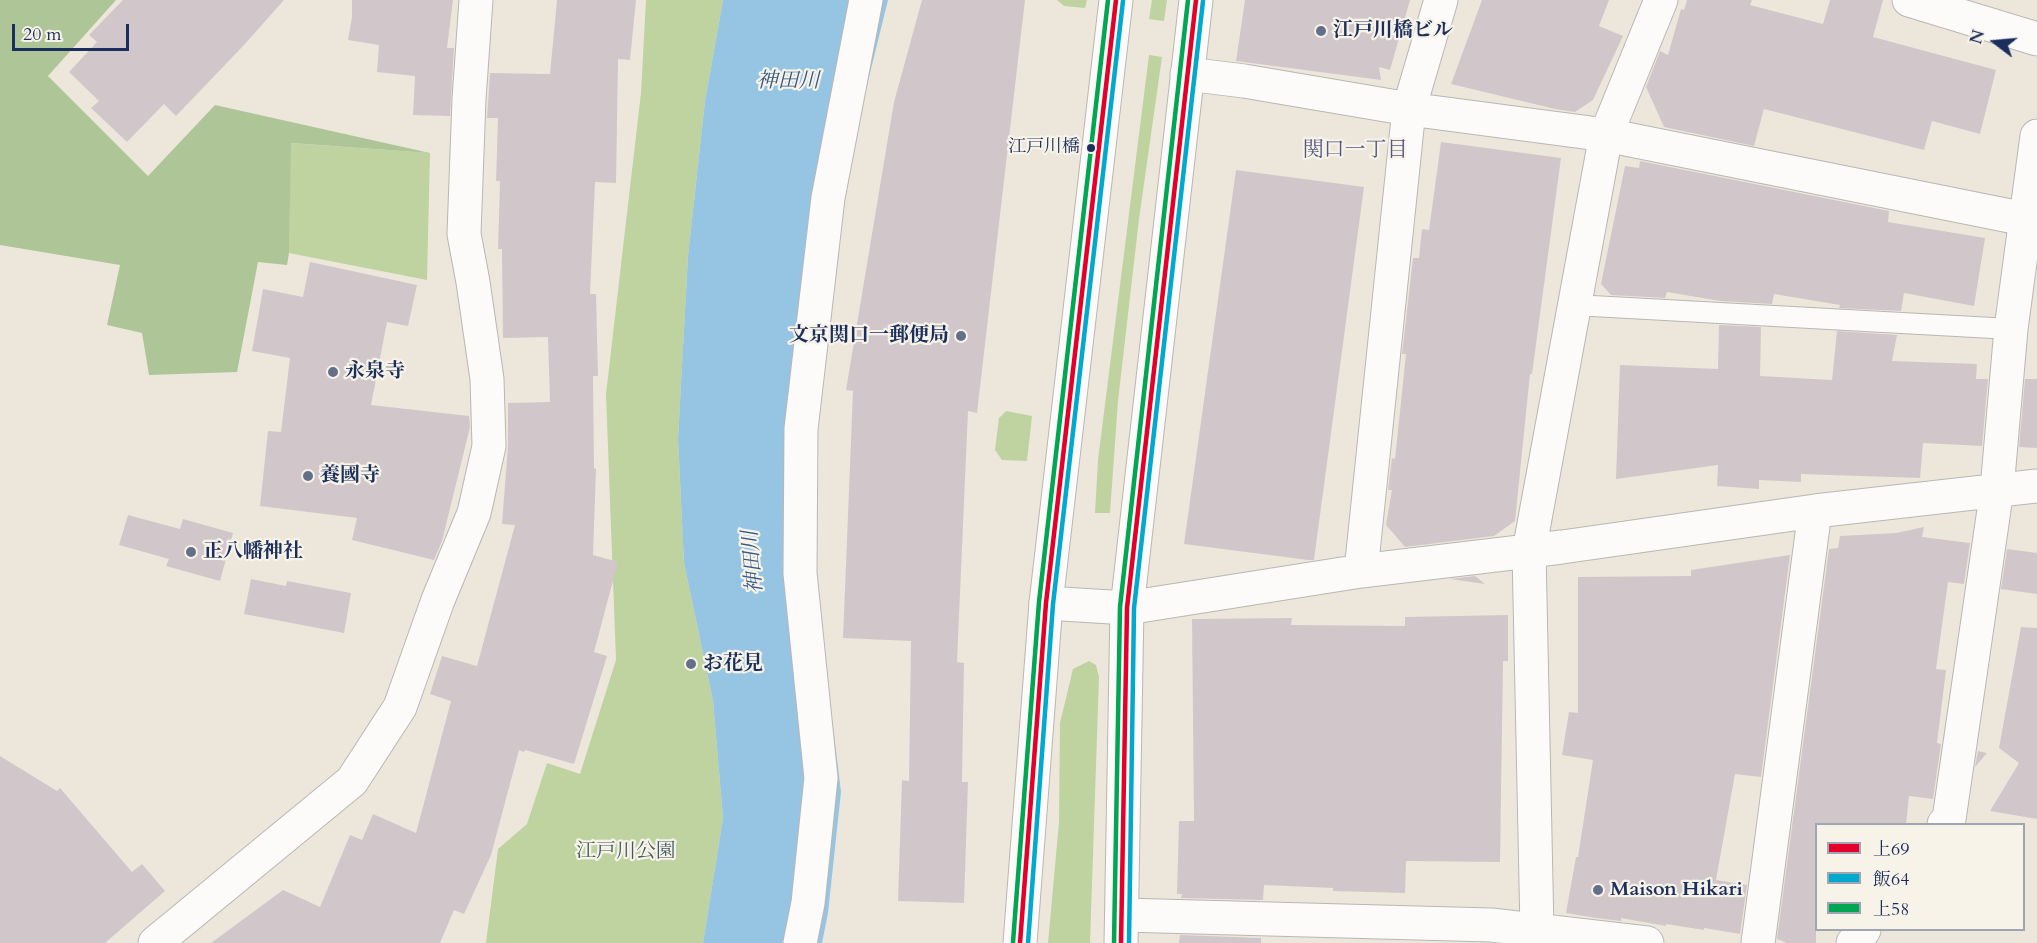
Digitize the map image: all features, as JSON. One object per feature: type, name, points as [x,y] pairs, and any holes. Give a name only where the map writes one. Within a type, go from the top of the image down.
[{"type":"main road","points":[[155,943],[352,781],[400,707],[438,600],[474,513],[489,446],[487,379],[464,234],[476,0]]},
{"type":"main road","points":[[800,943],[808,903],[821,778],[800,573],[801,429],[828,198],[866,0]]},
{"type":"main road","points":[[1020,943],[1046,603],[1116,0]]},
{"type":"main road","points":[[1196,0],[1127,608],[1122,929],[1491,925],[1534,937],[1647,943]]},
{"type":"main road","points":[[1361,571],[1409,109],[1441,0]]},
{"type":"main road","points":[[1534,937],[1529,551],[1606,135],[1661,0]]},
{"type":"main road","points":[[1909,0],[2037,39]]},
{"type":"main road","points":[[1188,74],[1244,81],[1409,109],[1606,135],[2025,219]]},
{"type":"main road","points":[[1946,823],[1949,819],[1997,489],[2011,329],[2037,136]]},
{"type":"main road","points":[[1046,603],[1127,608],[1361,571],[1529,551],[1815,510],[2037,486]]},
{"type":"main road","points":[[1758,943],[1815,510]]},
{"type":"main road","points":[[1853,943],[1863,931]]},
{"type":"lane","points":[[1574,305],[2011,329]]},
{"type":"green space","points":[[0,0],[116,0],[48,76],[148,176],[215,105],[430,153],[291,143],[287,265],[258,262],[237,372],[149,375],[142,333],[107,325],[120,265],[0,245]]},
{"type":"green space","name":"江戸川公園","points":[[646,0],[723,0],[705,101],[688,256],[678,439],[684,563],[713,701],[723,818],[703,943],[486,943],[498,849],[527,824],[547,763],[580,774],[616,660],[606,394],[641,93]]},
{"type":"green space","points":[[1057,0],[1087,0],[1085,8],[1064,6]]},
{"type":"green space","points":[[1152,0],[1167,0],[1164,21],[1149,19]]},
{"type":"green space","points":[[1149,55],[1162,57],[1139,219],[1118,401],[1110,513],[1095,513],[1098,460]]},
{"type":"green space","points":[[290,143],[430,153],[427,280],[289,253]]},
{"type":"green space","points":[[1006,411],[1032,416],[1027,461],[1002,460],[995,450],[999,418]]},
{"type":"green space","points":[[1089,661],[1096,665],[1099,677],[1090,943],[1048,943],[1059,822],[1060,723],[1073,669]]},
{"type":"water","name":"神田川","points":[[723,0],[888,0],[855,134],[820,355],[812,502],[821,629],[841,792],[828,913],[822,943],[703,943],[723,818],[713,701],[684,563],[678,439],[688,256],[705,101]]},
{"type":"building","points":[[123,0],[284,0],[176,116],[164,104],[127,142],[91,108],[99,101],[69,72],[97,42],[89,35]]},
{"type":"building","points":[[352,0],[453,0],[447,48],[454,48],[450,116],[413,115],[415,76],[377,72],[379,45],[348,40]]},
{"type":"building","points":[[557,0],[636,0],[630,60],[618,59],[616,183],[595,182],[590,294],[596,294],[598,376],[593,376],[594,468],[596,469],[593,555],[618,562],[594,652],[607,656],[574,764],[519,750],[491,855],[464,914],[454,910],[440,943],[211,943],[283,890],[320,907],[350,835],[362,840],[373,814],[416,833],[451,701],[430,694],[442,656],[477,666],[515,525],[502,524],[508,446],[508,403],[550,402],[548,337],[503,338],[502,249],[498,249],[500,181],[496,181],[498,118],[487,118],[490,73],[550,74]]},
{"type":"building","points":[[922,0],[1025,0],[977,413],[968,411],[957,662],[964,663],[962,782],[968,782],[964,903],[898,901],[902,780],[909,781],[911,641],[843,638],[853,391],[846,390],[894,102]]},
{"type":"building","name":"江戸川橋ビル","points":[[1245,0],[1410,0],[1390,70],[1379,67],[1381,80],[1236,61]]},
{"type":"building","points":[[1482,0],[1609,0],[1599,26],[1623,36],[1593,100],[1575,112],[1451,84]]},
{"type":"building","points":[[1687,0],[1752,0],[1750,5],[1823,24],[1830,0],[1883,0],[1873,37],[1996,70],[1980,134],[1932,121],[1924,150],[1764,109],[1754,146],[1664,127],[1646,87],[1660,51],[1668,55],[1681,9],[1684,10]]},
{"type":"building","points":[[1441,142],[1561,158],[1532,374],[1530,374],[1515,521],[1494,536],[1405,547],[1386,525],[1392,490],[1388,490],[1392,458],[1395,459],[1406,354],[1402,354],[1413,258],[1419,258],[1422,229],[1429,230]]},
{"type":"building","points":[[1640,161],[1889,211],[1888,222],[1985,238],[1974,306],[1904,293],[1901,311],[1839,308],[1840,305],[1774,294],[1772,304],[1720,301],[1667,292],[1665,298],[1611,295],[1601,284],[1625,166],[1639,168]]},
{"type":"building","points":[[1236,170],[1364,187],[1314,560],[1184,544]]},
{"type":"building","points":[[310,262],[417,285],[408,326],[387,322],[371,405],[469,416],[470,427],[442,541],[434,560],[352,540],[357,518],[260,506],[268,431],[281,432],[290,358],[252,351],[263,289],[303,297]]},
{"type":"building","points":[[1719,325],[1761,327],[1760,376],[1832,380],[1837,331],[1897,335],[1892,361],[1977,364],[1976,379],[1988,379],[1982,446],[1923,443],[1920,478],[1801,474],[1801,482],[1759,480],[1759,489],[1717,486],[1718,465],[1616,479],[1620,365],[1718,369]]},
{"type":"building","points":[[2025,379],[2037,379],[2037,448],[2019,447]]},
{"type":"building","points":[[128,515],[180,529],[183,519],[233,533],[220,581],[166,566],[169,559],[119,545]]},
{"type":"building","points":[[1924,527],[1922,537],[1970,543],[1964,584],[1948,582],[1936,669],[1946,670],[1937,743],[1941,744],[1933,799],[1909,796],[1906,823],[1815,823],[1816,943],[1787,943],[1777,939],[1829,549],[1838,548],[1840,536],[1896,533]]},
{"type":"building","points":[[2007,549],[2037,553],[2037,594],[2001,589]]},
{"type":"building","points":[[1790,555],[1761,777],[1735,774],[1716,880],[1747,885],[1740,934],[1566,913],[1576,857],[1578,857],[1593,760],[1562,755],[1569,712],[1578,713],[1578,577],[1691,576],[1691,570]]},
{"type":"building","points":[[1475,576],[1485,584],[1450,579]]},
{"type":"building","points":[[251,579],[286,586],[287,581],[351,593],[344,633],[244,614]]},
{"type":"building","points":[[1508,615],[1508,661],[1503,661],[1500,862],[1406,861],[1405,893],[1333,891],[1333,888],[1264,885],[1263,900],[1181,898],[1182,894],[1177,894],[1179,821],[1194,821],[1192,619],[1292,618],[1291,625],[1405,626],[1405,617]]},
{"type":"building","points":[[2021,627],[2037,628],[2037,819],[1990,811],[2019,763],[1999,748]]},
{"type":"building","points":[[1978,751],[1987,753],[1975,767]]},
{"type":"building","points":[[0,756],[57,791],[60,788],[132,872],[142,864],[165,891],[105,943],[0,943]]},
{"type":"building","points":[[1180,935],[1261,938],[1261,943],[1179,943]]},
{"type":"transit line","name":"上58","points":[[1013,942],[1039,602],[1108,0]]},
{"type":"transit line","name":"上69","points":[[1020,943],[1046,603],[1116,0]]},
{"type":"transit line","name":"上58","points":[[1114,943],[1120,607],[1188,0]]},
{"type":"transit line","name":"上69","points":[[1121,943],[1127,608],[1196,0]]},
{"type":"transit line","name":"飯64","points":[[1028,943],[1053,604],[1123,1]]},
{"type":"transit line","name":"飯64","points":[[1129,943],[1134,608],[1203,1]]},
{"type":"place","name":"江戸川橋ビル","points":[[1321,31]]},
{"type":"place","name":"江戸川橋","points":[[1091,148]]},
{"type":"place","name":"文京関口一郵便局","points":[[961,336]]},
{"type":"place","name":"永泉寺","points":[[333,372]]},
{"type":"place","name":"養國寺","points":[[308,476]]},
{"type":"place","name":"正八幡神社","points":[[191,552]]},
{"type":"place","name":"お花見","points":[[691,664]]},
{"type":"place","name":"Maison Hikari","points":[[1598,890]]},
{"type":"district","name":"関口一丁目","points":[[1355,151]]}]
